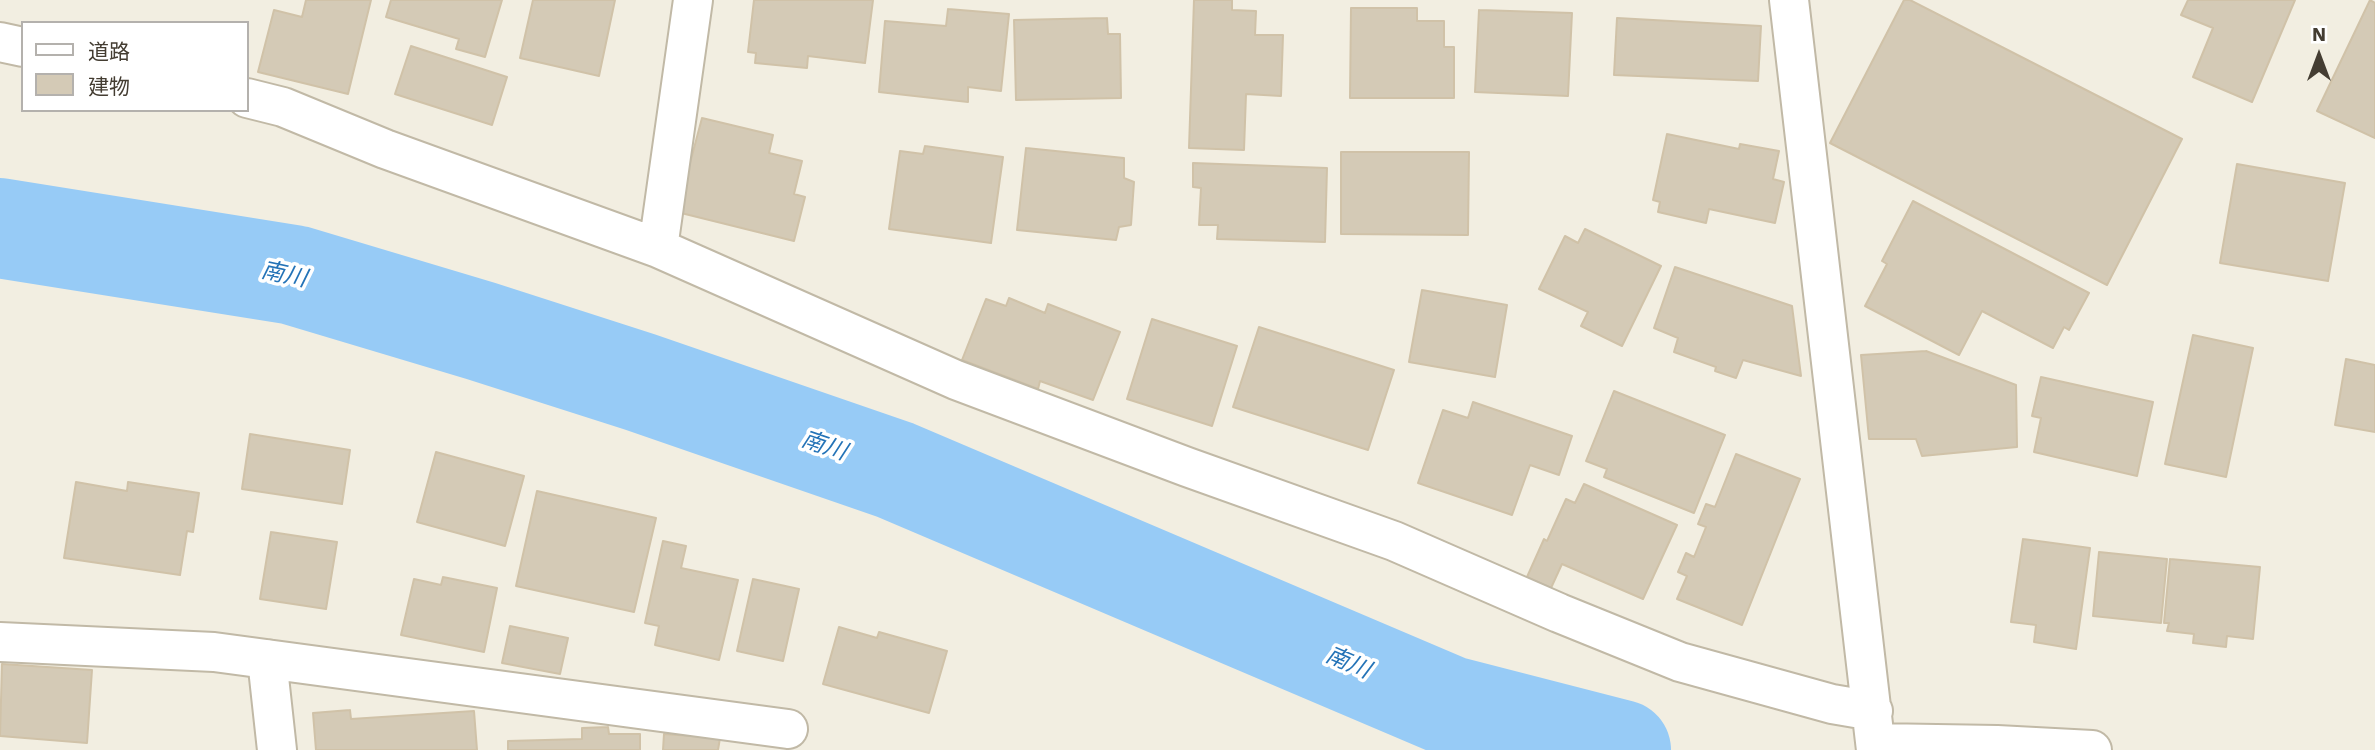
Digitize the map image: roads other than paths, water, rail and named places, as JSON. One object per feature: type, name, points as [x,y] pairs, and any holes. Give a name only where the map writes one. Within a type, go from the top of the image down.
[{"type":"street","points":[[658,248],[693,0]]},
{"type":"street","points":[[1789,0],[1875,735]]},
{"type":"street","points":[[0,42],[21,47]]},
{"type":"street","points":[[248,98],[283,107],[385,149],[658,248],[956,380],[1394,541],[1680,662],[1832,704],[1875,735],[2092,750]]},
{"type":"street","points":[[0,642],[214,652],[788,729]]},
{"type":"street","points":[[267,659],[277,750]]},
{"type":"waterway","name":"南川","points":[[0,228],[294,275],[640,382],[895,470],[1450,706],[1621,750]]}]
